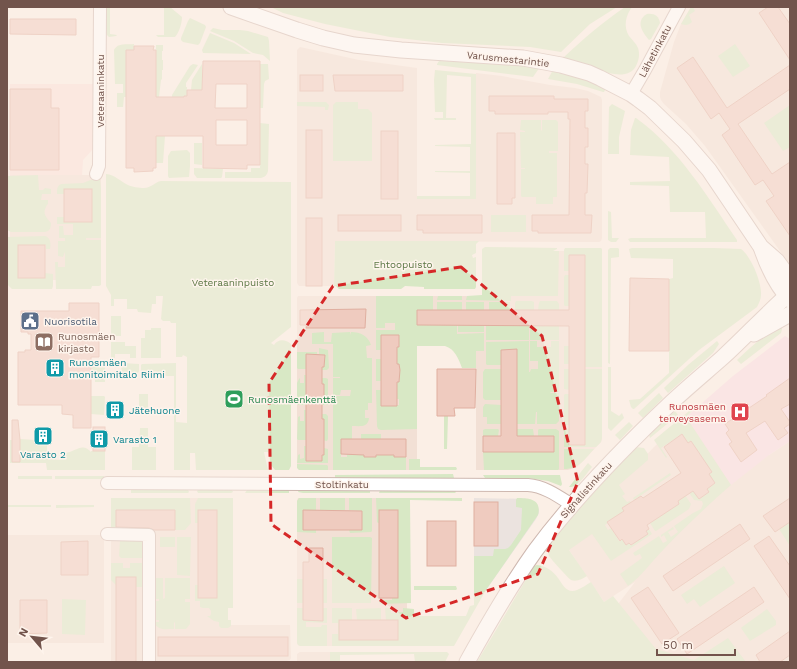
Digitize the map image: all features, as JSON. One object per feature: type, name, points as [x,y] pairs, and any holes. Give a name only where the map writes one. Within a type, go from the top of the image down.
[{"type":"street","name":"Veteraaninkatu","points":[[96,174],[99,166],[100,7]]},
{"type":"street","name":"Varusmestarintie","points":[[231,7],[323,38],[354,44],[402,50],[523,58],[561,65],[600,78],[631,94],[650,108],[684,141],[709,170],[761,247],[768,266],[789,297]]},
{"type":"street","name":"Lähetinkatu","points":[[631,94],[679,7]]},
{"type":"street","name":"Varusmestarintie","points":[[761,247],[777,261],[790,279]]},
{"type":"street","name":"Signalistinkatu","points":[[467,662],[515,580],[572,504],[600,473],[672,402],[789,297]]},
{"type":"street","name":"Signalistinkatu","points":[[736,345],[790,314]]},
{"type":"street","name":"Stoltinkatu","points":[[107,483],[534,485],[543,488],[572,504]]},
{"type":"street","points":[[107,534],[149,535],[149,662]]},
{"type":"highlighted area","points":[[461,267],[542,336],[578,482],[538,574],[406,618],[271,524],[269,383],[333,286]]},
{"type":"shaded area","points":[[691,7],[790,7],[790,265],[705,146],[686,124],[661,100],[660,92],[674,42],[681,24]]},
{"type":"shaded area","points":[[300,47],[359,60],[417,68],[417,199],[476,199],[476,73],[575,88],[588,91],[601,97],[601,241],[335,241],[334,286],[299,286],[297,283],[297,50]]},
{"type":"shaded area","points":[[10,84],[93,84],[93,149],[83,160],[82,175],[10,175]]},
{"type":"shaded area","points":[[10,175],[101,175],[101,280],[10,280]]},
{"type":"shaded area","points":[[558,251],[602,251],[602,439],[601,442],[577,467],[568,470],[476,470],[476,346],[417,345],[417,470],[298,469],[298,296],[558,296]]},
{"type":"shaded area","name":"Runosmäen terveysasema","points":[[785,336],[790,339],[790,441],[769,455],[731,485],[686,417],[733,376]]},
{"type":"shaded area","points":[[686,417],[769,455],[790,441],[790,662],[656,662],[612,612],[635,582],[604,602],[567,547],[624,479],[654,447]]},
{"type":"shaded area","points":[[111,498],[228,498],[228,625],[290,625],[290,660],[111,662]]},
{"type":"shaded area","points":[[298,498],[407,498],[407,646],[298,645]]},
{"type":"shaded area","points":[[474,498],[530,499],[537,504],[539,510],[536,519],[486,590],[474,583]]},
{"type":"shaded area","points":[[7,535],[104,535],[104,643],[7,643]]},
{"type":"shaded area","points":[[300,652],[340,652],[340,662],[297,662],[297,654]]},
{"type":"green space","points":[[105,7],[110,7],[110,34],[117,35],[116,36],[109,37],[106,34]]},
{"type":"green space","points":[[164,7],[170,7],[182,17],[180,28],[175,37],[158,37],[156,35],[164,35]]},
{"type":"green space","points":[[271,7],[617,7],[590,24],[561,52],[530,47],[442,43],[390,37],[325,24],[283,13]]},
{"type":"green space","points":[[625,7],[632,7],[627,17],[626,28],[639,52],[637,64],[631,71],[625,74],[608,73],[577,61],[563,58],[593,31]]},
{"type":"green space","points":[[691,7],[693,7],[695,11],[689,15],[692,22],[687,25],[681,24]]},
{"type":"green space","points":[[647,14],[652,14],[659,18],[660,23],[649,40],[641,27],[641,20]]},
{"type":"green space","points":[[190,18],[205,25],[206,27],[198,45],[183,42],[181,40]]},
{"type":"green space","points":[[213,28],[222,30],[248,31],[268,37],[270,61],[263,55],[253,53],[234,41],[210,31]]},
{"type":"green space","points":[[210,33],[234,43],[251,54],[203,53],[202,50]]},
{"type":"green space","points":[[123,44],[134,44],[134,50],[126,50],[126,97],[124,97],[123,107],[117,107],[117,93],[123,93],[123,84],[115,84],[114,50],[116,47]]},
{"type":"green space","points":[[735,44],[750,66],[733,77],[718,56]]},
{"type":"green space","points":[[156,45],[163,45],[163,70],[159,97],[156,97]]},
{"type":"green space","points":[[439,61],[540,67],[533,77],[437,65]]},
{"type":"green space","points":[[193,64],[198,65],[186,83],[187,96],[184,96],[184,101],[172,101],[172,95],[190,66]]},
{"type":"green space","points":[[202,64],[202,102],[191,90],[192,80]]},
{"type":"green space","points":[[260,64],[268,64],[269,79],[265,81],[264,84],[263,108],[260,108]]},
{"type":"green space","points":[[435,70],[476,74],[476,199],[417,199],[417,196],[470,196],[470,173],[435,171],[470,171],[470,147],[435,145],[471,144],[471,77],[447,75],[446,118],[456,118],[456,120],[435,120],[434,118],[443,118],[443,112],[435,112]]},
{"type":"green space","points":[[553,70],[582,78],[606,88],[603,92],[577,84],[548,79]]},
{"type":"green space","points":[[297,102],[326,102],[329,105],[328,110],[325,110],[325,107],[297,106]]},
{"type":"green space","points":[[336,102],[358,102],[358,109],[368,109],[372,113],[372,161],[333,161],[333,105]]},
{"type":"green space","points":[[612,104],[625,111],[619,137],[619,154],[608,154],[609,107]]},
{"type":"green space","points":[[790,105],[790,147],[783,151],[764,123]]},
{"type":"green space","points":[[635,118],[651,130],[679,159],[703,190],[737,242],[630,242],[628,239],[631,238],[706,238],[705,212],[670,212],[669,186],[630,185],[630,182],[670,181],[669,157],[630,155],[631,130]]},
{"type":"green space","points":[[521,120],[541,120],[541,131],[542,120],[556,120],[558,122],[558,151],[549,151],[549,153],[557,153],[557,197],[553,197],[553,204],[536,204],[536,197],[521,196],[521,169],[525,168],[521,168],[520,132],[525,131],[520,130]]},
{"type":"green space","points":[[260,123],[269,124],[268,171],[266,175],[261,178],[225,178],[225,172],[251,172],[251,168],[260,168]]},
{"type":"green space","points":[[156,136],[165,136],[163,163],[156,163]]},
{"type":"green space","points":[[194,143],[202,143],[202,165],[194,164]]},
{"type":"green space","points":[[187,150],[190,153],[189,177],[169,178],[168,156],[171,151]]},
{"type":"green space","points":[[194,168],[223,169],[222,177],[197,178],[194,174]]},
{"type":"green space","name":"Veteraaninpuisto","points":[[106,174],[115,177],[130,186],[142,188],[149,187],[161,181],[291,182],[291,327],[271,343],[274,345],[282,340],[291,344],[291,466],[289,470],[275,470],[271,465],[268,452],[264,452],[268,470],[196,470],[195,453],[190,453],[190,470],[174,470],[174,376],[163,376],[161,373],[142,372],[141,365],[176,363],[176,422],[187,423],[187,357],[183,355],[182,357],[176,357],[176,323],[163,321],[161,319],[163,296],[156,296],[156,304],[152,304],[151,313],[138,312],[137,309],[127,309],[127,299],[114,299],[114,306],[111,306],[111,295],[106,286]]},
{"type":"green space","points":[[38,175],[39,190],[43,190],[45,188],[51,189],[51,194],[42,194],[41,200],[48,200],[45,212],[51,223],[50,229],[45,232],[11,232],[7,230],[7,176]]},
{"type":"green space","points":[[98,177],[100,179],[101,188],[101,238],[86,238],[86,240],[101,240],[101,285],[92,286],[91,289],[56,289],[55,262],[58,262],[58,267],[65,267],[65,252],[63,257],[58,256],[58,241],[65,241],[65,238],[59,238],[59,226],[63,226],[64,235],[73,235],[73,224],[57,224],[57,217],[65,217],[65,222],[92,222],[92,189],[57,194],[58,188],[61,184],[83,183]]},
{"type":"green space","points":[[608,211],[611,212],[612,238],[619,238],[616,242],[611,242],[608,240]]},
{"type":"green space","points":[[491,215],[526,215],[526,232],[491,232]]},
{"type":"green space","points":[[45,236],[49,240],[50,249],[46,249],[46,245],[18,245],[18,278],[45,278],[45,273],[53,274],[52,289],[12,289],[7,284],[7,237]]},
{"type":"green space","name":"Ehtoopuisto","points":[[335,241],[479,241],[476,244],[476,253],[472,255],[473,258],[476,257],[476,287],[475,289],[424,289],[424,287],[405,286],[401,289],[339,289],[334,286]]},
{"type":"green space","points":[[485,247],[557,248],[553,251],[559,251],[558,296],[511,296],[511,301],[466,300],[467,296],[482,295],[482,249]]},
{"type":"green space","points":[[565,248],[602,249],[602,367],[570,367],[570,364],[564,364],[564,346],[569,346],[585,361],[585,256],[569,271],[564,271]]},
{"type":"green space","points":[[610,248],[619,249],[619,257],[611,258],[610,364],[608,363],[608,250]]},
{"type":"green space","points":[[629,249],[741,249],[745,252],[752,263],[761,290],[760,300],[757,307],[699,350],[634,409],[631,407],[629,400],[640,399],[669,373],[669,279],[673,278],[673,259],[631,258]]},
{"type":"green space","points":[[565,275],[569,275],[569,306],[564,305]]},
{"type":"green space","points":[[376,296],[433,296],[433,310],[417,310],[417,325],[457,325],[457,334],[484,333],[484,351],[476,351],[476,368],[462,368],[458,357],[448,347],[417,346],[417,429],[381,430],[378,429],[377,426],[376,390],[381,390],[381,406],[399,405],[399,399],[397,399],[399,364],[397,364],[397,347],[399,347],[399,335],[381,335],[381,350],[376,350],[376,330],[395,330],[395,323],[385,323],[385,328],[376,328]]},
{"type":"green space","points":[[438,296],[462,296],[462,300],[437,300]]},
{"type":"green space","points":[[516,301],[534,302],[534,310],[515,310]]},
{"type":"green space","points":[[540,301],[557,301],[559,304],[559,340],[530,340],[530,326],[554,325],[554,310],[538,310]]},
{"type":"green space","points":[[437,302],[462,302],[462,310],[437,310]]},
{"type":"green space","points":[[466,302],[484,302],[484,332],[458,332],[458,325],[482,325],[482,310],[466,310]]},
{"type":"green space","points":[[489,302],[510,302],[510,310],[495,310],[495,325],[529,326],[529,340],[486,340],[486,312],[489,311]]},
{"type":"green space","points":[[111,316],[121,316],[121,336],[111,336]]},
{"type":"green space","points":[[782,327],[781,333],[741,364],[737,360],[764,337]]},
{"type":"green space","points":[[151,328],[161,328],[161,358],[141,358],[141,338],[145,338],[145,330],[151,330]]},
{"type":"green space","points":[[324,332],[324,342],[331,342],[332,333],[350,332],[351,335],[351,332],[355,332],[366,337],[371,345],[366,346],[367,358],[372,358],[372,403],[368,403],[368,410],[365,410],[365,418],[369,418],[367,423],[363,426],[352,426],[352,439],[341,439],[341,457],[347,457],[347,454],[364,455],[365,457],[376,457],[376,455],[394,455],[394,457],[406,457],[406,470],[333,470],[333,396],[350,396],[351,390],[341,390],[340,395],[333,395],[333,378],[340,377],[333,377],[333,344],[312,344],[312,333]]},
{"type":"green space","points":[[529,341],[530,372],[531,369],[538,369],[538,361],[530,361],[530,341],[537,341],[537,347],[551,347],[551,341],[559,341],[559,392],[550,392],[559,393],[559,421],[556,424],[537,424],[536,412],[535,424],[487,424],[487,417],[483,417],[483,407],[485,404],[501,405],[501,420],[517,350],[501,350],[501,365],[487,365],[486,342]]},
{"type":"green space","points":[[717,341],[719,344],[713,353],[668,393],[664,388],[688,365]]},
{"type":"green space","points":[[111,342],[125,342],[125,346],[136,346],[136,358],[130,358],[130,354],[115,354],[115,358],[111,357]]},
{"type":"green space","points":[[319,348],[328,350],[329,368],[327,370],[322,370],[325,355],[319,354]]},
{"type":"green space","points":[[297,352],[317,352],[317,354],[306,354],[306,369],[298,369]]},
{"type":"green space","points":[[376,359],[381,359],[381,381],[376,381]]},
{"type":"green space","points":[[92,363],[105,364],[105,382],[95,382],[95,377],[91,377]]},
{"type":"green space","points":[[122,363],[139,364],[138,373],[122,372]]},
{"type":"green space","points":[[608,367],[611,367],[611,411],[619,416],[622,413],[624,418],[611,431],[608,428]]},
{"type":"green space","points":[[485,369],[501,369],[501,400],[485,400],[483,398],[483,372]]},
{"type":"green space","points":[[564,369],[602,369],[602,438],[601,442],[596,447],[564,447],[565,429],[569,429],[569,445],[585,445],[585,375],[570,390],[564,389]]},
{"type":"green space","points":[[304,375],[306,375],[306,405],[299,405],[297,404],[297,383],[300,378],[300,383],[304,383]]},
{"type":"green space","points":[[322,378],[328,379],[327,405],[322,405],[322,402],[324,401],[324,384],[322,384]]},
{"type":"green space","points":[[659,393],[663,398],[643,418],[638,413]]},
{"type":"green space","points":[[139,394],[148,394],[148,414],[139,414]]},
{"type":"green space","points":[[565,394],[569,394],[569,425],[564,424]]},
{"type":"green space","points":[[91,396],[105,397],[104,415],[91,414]]},
{"type":"green space","points":[[694,407],[695,408],[686,417],[731,485],[705,508],[628,586],[620,574],[642,558],[640,554],[635,556],[633,553],[659,536],[663,543],[667,541],[664,535],[661,537],[661,535],[673,527],[674,529],[668,532],[671,537],[678,532],[674,526],[701,509],[703,504],[702,501],[694,500],[685,487],[689,484],[699,499],[708,493],[707,489],[715,483],[700,454],[691,441],[688,443],[682,434],[661,448],[667,457],[666,458],[654,440]]},
{"type":"green space","points":[[304,410],[306,410],[306,440],[298,440],[298,417],[300,416],[300,421],[304,421]]},
{"type":"green space","points":[[675,411],[678,415],[650,438],[649,434]]},
{"type":"green space","points":[[322,414],[326,414],[328,416],[327,441],[322,440],[324,437],[324,420],[322,419]]},
{"type":"green space","points":[[444,416],[448,416],[447,449],[444,449]]},
{"type":"green space","points":[[629,422],[633,426],[620,440],[615,435]]},
{"type":"green space","points":[[140,428],[148,428],[148,447],[156,447],[156,470],[132,470],[132,447],[139,447]]},
{"type":"green space","points":[[498,429],[498,436],[483,436],[483,430]]},
{"type":"green space","points":[[504,429],[533,429],[534,436],[503,436]]},
{"type":"green space","points":[[539,429],[556,429],[559,431],[558,470],[484,470],[483,452],[553,452],[554,436],[538,436]]},
{"type":"green space","points":[[361,434],[381,434],[381,439],[361,439]]},
{"type":"green space","points":[[20,439],[47,441],[47,459],[60,460],[61,452],[65,453],[80,448],[87,449],[91,452],[105,451],[105,470],[47,470],[46,463],[10,463],[10,440],[12,440],[12,449]]},
{"type":"green space","points":[[304,446],[322,455],[324,454],[324,448],[328,449],[328,463],[297,463],[298,455],[300,454],[300,459],[304,458]]},
{"type":"green space","points":[[635,447],[644,448],[648,454],[648,460],[619,485],[625,494],[622,496],[627,502],[630,501],[633,505],[605,525],[608,530],[611,528],[619,541],[622,539],[626,545],[629,543],[631,545],[634,543],[649,529],[652,534],[611,561],[592,534],[569,550],[587,576],[573,581],[549,556],[547,546],[601,483]]},
{"type":"green space","points":[[564,449],[594,449],[577,466],[564,469]]},
{"type":"green space","points":[[409,459],[420,459],[420,467],[456,467],[457,469],[409,470]]},
{"type":"green space","points":[[588,463],[592,467],[579,483],[569,487]]},
{"type":"green space","points":[[297,464],[327,465],[328,470],[299,470],[297,468]]},
{"type":"green space","points":[[670,473],[671,475],[634,500],[633,498]]},
{"type":"green space","points":[[453,474],[454,478],[335,478],[335,475]]},
{"type":"green space","points":[[483,475],[560,475],[562,484],[561,486],[548,481],[528,478],[485,478]]},
{"type":"green space","points":[[18,476],[52,476],[52,479],[18,479]]},
{"type":"green space","points":[[55,476],[104,476],[104,479],[55,479]]},
{"type":"green space","points":[[681,489],[691,504],[689,509],[655,531],[650,523],[679,504],[678,501],[681,499],[677,492]]},
{"type":"green space","points":[[131,490],[188,490],[189,492],[131,493]]},
{"type":"green space","points":[[198,490],[232,490],[233,492],[198,493]]},
{"type":"green space","points":[[247,490],[289,490],[289,493],[245,493]]},
{"type":"green space","points":[[299,490],[369,490],[370,493],[303,493],[298,492]]},
{"type":"green space","points":[[380,490],[455,490],[456,492],[379,493]]},
{"type":"green space","points":[[111,498],[190,498],[191,523],[185,530],[175,530],[175,510],[116,510],[116,529],[112,530]]},
{"type":"green space","points":[[198,498],[233,498],[233,608],[228,608],[228,620],[231,620],[231,626],[228,628],[221,628],[219,626],[219,622],[214,621],[207,616],[210,616],[211,614],[209,608],[200,607],[200,601],[195,601],[195,585],[198,585],[198,598],[217,598],[217,510],[198,510],[198,523],[195,523],[195,504]]},
{"type":"green space","points":[[299,498],[316,498],[316,533],[297,532],[297,501]]},
{"type":"green space","points":[[320,498],[345,498],[345,510],[320,510]]},
{"type":"green space","points":[[349,498],[372,498],[371,532],[350,533],[349,530],[362,530],[362,511],[349,510]]},
{"type":"green space","points":[[376,498],[462,498],[462,501],[410,500],[411,603],[380,604],[379,602],[379,600],[392,600],[392,598],[398,598],[398,511],[379,510],[378,523]]},
{"type":"green space","points":[[517,498],[534,500],[538,506],[538,515],[486,590],[454,646],[332,646],[332,634],[338,634],[338,623],[332,623],[332,608],[352,608],[352,620],[398,640],[398,620],[386,620],[385,608],[391,608],[391,613],[403,612],[403,608],[414,609],[414,616],[466,616],[470,606],[474,605],[474,556],[493,556],[494,549],[505,549],[511,545],[521,530],[522,508],[516,507]]},
{"type":"green space","points":[[7,505],[51,505],[51,507],[7,507]]},
{"type":"green space","points":[[56,505],[94,505],[94,507],[56,508]]},
{"type":"green space","points":[[790,522],[790,546],[779,529]]},
{"type":"green space","points":[[160,537],[175,537],[175,547],[160,547]]},
{"type":"green space","points":[[177,537],[191,537],[190,576],[177,575]]},
{"type":"green space","points":[[332,537],[372,538],[371,603],[332,603]]},
{"type":"green space","points":[[140,539],[145,543],[147,558],[121,558],[119,556],[120,540]]},
{"type":"green space","points":[[111,563],[123,563],[123,568],[130,568],[130,563],[147,563],[146,587],[136,587],[135,577],[116,577],[116,585],[111,580]]},
{"type":"green space","points":[[534,566],[543,566],[552,571],[568,590],[577,590],[591,582],[604,602],[613,596],[656,649],[694,660],[728,638],[746,662],[477,662]]},
{"type":"green space","points":[[724,566],[735,583],[700,607],[694,599],[687,604],[681,595]]},
{"type":"green space","points":[[152,578],[163,578],[163,599],[165,598],[165,578],[190,578],[190,599],[185,599],[185,602],[190,602],[190,624],[186,629],[175,629],[174,622],[174,629],[162,629],[153,622],[159,622],[159,620],[152,620],[152,601],[159,601],[159,599],[152,599]]},
{"type":"green space","points":[[297,579],[303,579],[303,603],[297,603]]},
{"type":"green space","points":[[323,579],[327,579],[327,603],[323,603]]},
{"type":"green space","points":[[414,586],[456,586],[457,589],[414,590]]},
{"type":"green space","points":[[62,599],[86,600],[85,635],[62,634]]},
{"type":"green space","points":[[297,608],[303,608],[303,620],[322,621],[323,608],[327,608],[327,623],[306,622],[306,627],[321,627],[322,625],[327,625],[327,646],[298,645]]},
{"type":"green space","points":[[381,608],[381,620],[357,620],[356,609]]},
{"type":"green space","points":[[767,609],[776,621],[776,625],[750,641],[741,628]]},
{"type":"green space","points":[[330,652],[447,652],[449,654],[445,662],[415,662],[414,654],[340,655],[340,662],[330,662]]},
{"type":"building","points":[[768,7],[778,7],[790,24],[790,60],[759,13]]},
{"type":"building","points":[[10,19],[76,19],[76,35],[10,34]]},
{"type":"building","points":[[134,46],[154,46],[153,50],[156,50],[156,97],[184,97],[187,96],[187,90],[202,90],[203,61],[260,61],[260,165],[247,165],[247,169],[203,168],[203,136],[156,136],[156,168],[153,168],[153,171],[134,172],[134,168],[126,168],[126,50],[134,50]],"holes":[[[216,84],[247,84],[247,108],[215,108]],[[216,120],[247,120],[247,145],[216,145]]]},
{"type":"building","points":[[693,57],[727,108],[790,65],[790,89],[738,124],[772,174],[790,162],[790,236],[766,201],[774,196],[763,180],[755,185],[722,135],[730,129],[719,113],[711,119],[677,68]]},
{"type":"building","points":[[300,75],[323,75],[323,91],[300,91]]},
{"type":"building","points":[[333,75],[403,75],[403,91],[335,91]]},
{"type":"building","points":[[10,89],[51,89],[51,108],[59,108],[59,170],[10,170]]},
{"type":"building","points":[[489,96],[554,96],[554,99],[588,99],[588,111],[585,111],[585,128],[588,128],[588,147],[585,147],[585,164],[588,164],[587,193],[585,193],[585,215],[592,215],[591,233],[538,233],[538,231],[532,231],[532,215],[569,215],[570,119],[568,119],[568,112],[548,112],[548,114],[495,114],[495,111],[489,111]]},
{"type":"building","points":[[306,130],[322,130],[322,198],[306,198]]},
{"type":"building","points":[[381,131],[398,131],[398,199],[381,199]]},
{"type":"building","points":[[497,133],[515,133],[515,198],[512,198],[512,204],[497,204]]},
{"type":"building","points":[[64,189],[92,189],[92,222],[64,222]]},
{"type":"building","points":[[338,215],[401,215],[401,231],[338,231]]},
{"type":"building","points":[[417,215],[482,215],[482,233],[423,233],[423,230],[417,230]]},
{"type":"building","points":[[306,218],[322,218],[322,286],[306,286]]},
{"type":"building","points":[[18,245],[45,245],[45,278],[18,278]]},
{"type":"building","points":[[569,255],[585,255],[585,445],[569,445],[569,326],[417,325],[417,310],[569,310]]},
{"type":"building","points":[[630,278],[669,279],[669,351],[629,351]]},
{"type":"building","name":"Runosmäen monitoimitalo Riimi","points":[[69,303],[99,303],[99,357],[91,357],[91,428],[73,428],[73,415],[62,414],[62,405],[18,405],[18,352],[31,350],[31,334],[28,334],[28,332],[21,332],[21,311],[69,311]]},
{"type":"building","points":[[366,309],[365,328],[306,328],[306,325],[300,325],[300,310]]},
{"type":"building","points":[[381,335],[399,335],[397,364],[399,364],[400,370],[399,382],[397,382],[397,406],[381,406]]},
{"type":"building","points":[[517,349],[517,436],[554,436],[554,452],[483,452],[483,436],[501,436],[501,350]]},
{"type":"building","points":[[306,354],[325,355],[324,367],[322,367],[322,384],[324,384],[322,419],[324,419],[324,455],[322,455],[322,461],[306,461]]},
{"type":"building","points":[[437,369],[476,369],[475,408],[454,408],[455,416],[437,416]]},
{"type":"building","points":[[790,378],[790,404],[781,409],[790,422],[790,424],[784,428],[788,433],[778,440],[765,421],[746,433],[757,450],[741,462],[729,444],[732,442],[726,433],[729,430],[725,424],[767,396],[766,395]]},
{"type":"building","name":"Jätehuone","points":[[111,406],[119,406],[119,415],[111,415]]},
{"type":"building","points":[[12,420],[18,420],[20,462],[12,462]]},
{"type":"building","name":"Varasto 1","points":[[93,427],[105,427],[105,451],[93,451]]},
{"type":"building","name":"Varasto 2","points":[[35,433],[51,433],[51,441],[35,441]]},
{"type":"building","points":[[682,434],[688,443],[691,441],[712,472],[709,474],[715,483],[707,489],[709,492],[699,499],[693,491],[678,501],[679,504],[647,525],[649,529],[646,531],[648,534],[631,545],[629,543],[626,545],[622,539],[620,541],[607,522],[624,511],[622,508],[641,496],[643,498],[681,473],[664,447]]},
{"type":"building","points":[[341,439],[406,439],[406,457],[376,455],[376,457],[364,457],[364,455],[341,454]]},
{"type":"building","points":[[790,498],[790,522],[775,532],[763,516]]},
{"type":"building","points":[[474,502],[498,502],[498,546],[474,546]]},
{"type":"building","points":[[116,510],[175,510],[175,530],[116,527]]},
{"type":"building","points":[[198,510],[217,510],[217,598],[198,598]]},
{"type":"building","points":[[303,510],[362,511],[362,530],[303,530]]},
{"type":"building","points":[[379,510],[398,510],[398,598],[379,598]]},
{"type":"building","points":[[427,521],[456,521],[456,566],[427,566]]},
{"type":"building","points":[[740,524],[750,539],[673,591],[663,576]]},
{"type":"building","points":[[769,536],[790,566],[790,599],[754,546]]},
{"type":"building","points":[[88,541],[88,575],[61,575],[61,542]]},
{"type":"building","points":[[309,548],[323,548],[323,621],[303,620],[303,562],[309,562]]},
{"type":"building","points":[[116,577],[136,577],[136,662],[116,662]]},
{"type":"building","points":[[648,587],[679,633],[662,644],[631,598]]},
{"type":"building","points":[[754,587],[764,602],[687,654],[677,639]]},
{"type":"building","points":[[20,600],[47,600],[47,633],[20,634]]},
{"type":"building","points":[[339,620],[398,620],[398,640],[339,640]]},
{"type":"building","points":[[790,631],[790,655],[780,662],[760,662],[756,655]]},
{"type":"building","points":[[158,637],[288,637],[288,656],[158,656]]},
{"type":"place","name":"Nuorisotila","points":[[30,321]]},
{"type":"place","name":"Runosmäen kirjasto","points":[[44,342]]},
{"type":"place","name":"Runosmäen monitoimitalo Riimi","points":[[55,368]]},
{"type":"place","name":"Runosmäenkenttä","points":[[234,399]]},
{"type":"place","name":"Jätehuone","points":[[115,410]]},
{"type":"place","name":"Runosmäen terveysasema","points":[[740,412]]},
{"type":"place","name":"Varasto 2","points":[[43,436]]},
{"type":"place","name":"Varasto 1","points":[[99,439]]}]
